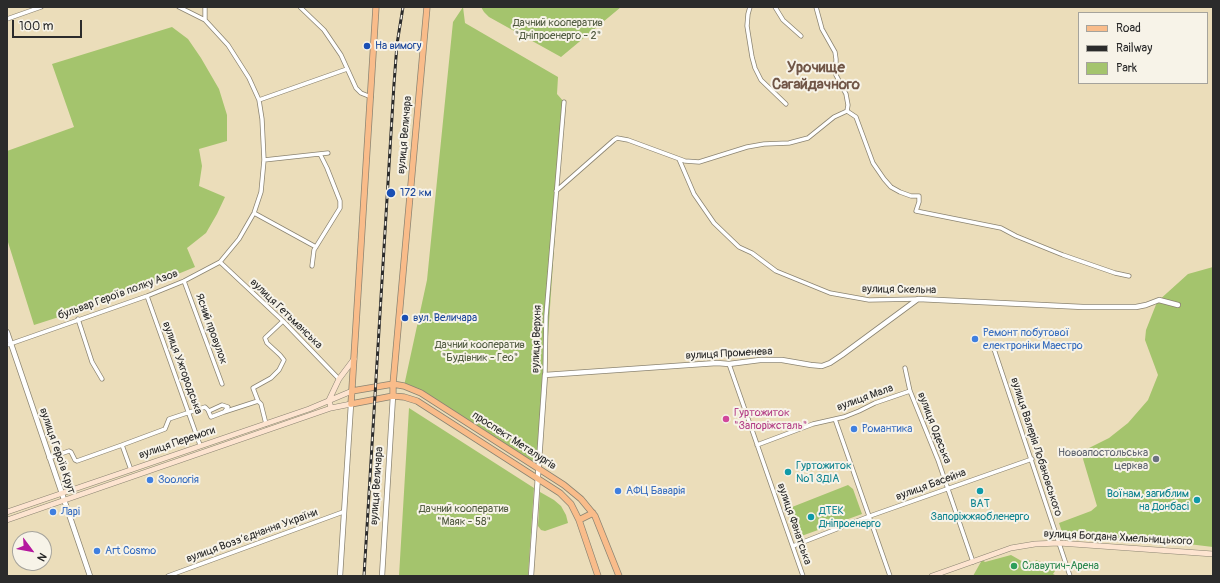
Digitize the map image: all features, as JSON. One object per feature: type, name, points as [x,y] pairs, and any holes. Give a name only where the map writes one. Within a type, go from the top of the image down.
[{"type":"main road","points":[[351,404],[376,7]]},
{"type":"main road","name":"вулиця Величара","points":[[393,396],[427,7]]},
{"type":"main road","points":[[331,408],[329,400],[339,379],[354,359]]},
{"type":"main road","name":"проспект Металургів","points":[[352,391],[393,384],[404,386],[421,393],[564,485],[581,499],[596,516],[619,576]]},
{"type":"main road","name":"вулиця Перемоги","points":[[7,512],[309,409],[352,391]]},
{"type":"main road","name":"проспект Металургів","points":[[351,404],[393,396],[404,397],[417,401],[560,493],[571,504],[579,520],[598,576]]},
{"type":"main road","name":"вулиця Перемоги","points":[[7,520],[331,408],[351,404]]},
{"type":"main road","points":[[579,520],[593,513]]},
{"type":"main road","name":"вулиця Богдана Хмельницького","points":[[932,576],[1011,548],[1035,544],[1059,543],[1213,554]]},
{"type":"street","points":[[7,19],[41,7]]},
{"type":"street","name":"бульвар Героїв полку Азов","points":[[9,344],[147,296],[184,281],[220,262],[239,239],[254,213],[261,192],[264,160],[262,119],[259,100],[254,86],[228,45],[205,20],[179,7]]},
{"type":"street","points":[[205,7],[205,20]]},
{"type":"street","points":[[300,7],[324,30],[341,55],[356,88],[361,93],[371,97]]},
{"type":"street","points":[[750,7],[747,26],[755,68],[761,80],[786,104]]},
{"type":"street","points":[[775,7],[783,20],[801,36]]},
{"type":"street","points":[[816,7],[822,29],[835,52],[836,75],[846,94],[848,105],[847,111]]},
{"type":"street","points":[[259,100],[347,69]]},
{"type":"street","name":"вулиця Верхня","points":[[531,576],[545,375],[546,316],[564,102]]},
{"type":"street","points":[[556,191],[617,138],[628,140],[685,161],[698,162],[747,147],[764,144],[789,143],[808,138],[834,118],[847,111]]},
{"type":"street","points":[[847,111],[856,117],[873,163],[884,179],[891,187],[900,192],[911,196],[919,196],[916,211],[1001,228],[1016,236],[1063,255],[1115,273],[1129,276]]},
{"type":"street","points":[[264,160],[328,153]]},
{"type":"street","points":[[312,266],[316,247],[340,208],[340,201],[320,154]]},
{"type":"street","name":"вулиця Скельна","points":[[680,159],[694,194],[714,224],[739,248],[752,252],[776,271],[830,293],[869,300],[918,299],[1083,307],[1136,307],[1159,300],[1178,304]]},
{"type":"street","points":[[254,213],[316,247]]},
{"type":"street","name":"вулиця Гетьманська","points":[[220,262],[283,321],[339,379]]},
{"type":"street","name":"Ясний провулок","points":[[184,281],[222,384]]},
{"type":"street","name":"вулиця Ужгородська","points":[[147,296],[200,446]]},
{"type":"street","name":"вулиця Променева","points":[[545,375],[717,363],[728,364],[760,360],[782,360],[822,366],[830,363],[842,355],[918,299]]},
{"type":"street","points":[[78,319],[92,362],[102,379]]},
{"type":"street","points":[[266,424],[261,404],[258,401],[253,388],[271,378],[279,370],[284,360],[267,343],[265,338],[283,321]]},
{"type":"street","name":"вулиця Героїв Крут","points":[[7,332],[9,344],[90,576]]},
{"type":"street","name":"вулиця Валерія Лобановського","points":[[993,346],[1070,576]]},
{"type":"street","name":"вулиця Фанатська","points":[[728,364],[803,576]]},
{"type":"street","name":"вулиця Одеська","points":[[905,368],[910,391],[948,488],[973,562]]},
{"type":"street","name":"вулиця Мала","points":[[757,445],[813,424],[859,411],[875,402],[910,391]]},
{"type":"street","name":"вулиця Величара","points":[[382,576],[393,396]]},
{"type":"street","points":[[49,458],[69,451],[76,461],[165,429],[169,420],[203,407],[209,411],[211,417],[258,401]]},
{"type":"street","points":[[340,576],[351,404]]},
{"type":"street","points":[[209,411],[222,405],[228,407],[224,412]]},
{"type":"street","points":[[836,418],[890,576]]},
{"type":"street","points":[[122,445],[131,470]]},
{"type":"street","name":"вулиця Басейна","points":[[793,546],[870,516],[1032,459]]},
{"type":"street","name":"вулиця Воззʼєднання України","points":[[168,576],[343,512]]},
{"type":"green space","name":"Дачний кооператив \"Будівник - Гео\"","points":[[463,7],[465,23],[558,77],[557,94],[564,102],[539,469],[404,386],[427,280],[453,22]]},
{"type":"green space","name":"Дачний кооператив \"Дніпроенерго - 2\"","points":[[481,7],[621,7],[561,57],[489,17]]},
{"type":"green space","points":[[172,27],[188,39],[201,58],[219,89],[227,115],[227,141],[199,149],[202,166],[199,186],[225,197],[206,233],[187,248],[195,267],[124,296],[34,325],[7,239],[7,151],[74,127],[52,64]]},
{"type":"green space","points":[[1213,267],[1213,547],[1180,543],[1063,535],[1059,523],[1091,511],[1097,506],[1083,459],[1085,450],[1109,438],[1128,423],[1148,400],[1158,375],[1145,340],[1146,330],[1157,302],[1188,274]]},
{"type":"green space","name":"Дачний кооператив \"Маяк - 58\"","points":[[409,408],[534,488],[528,576],[399,576]]},
{"type":"green space","points":[[848,485],[853,489],[862,514],[796,538],[787,509]]},
{"type":"green space","points":[[540,492],[561,506],[568,523],[545,531],[541,530],[538,526]]},
{"type":"green space","name":"Славутич-Арена","points":[[1011,555],[1025,563],[1027,559],[1034,563],[1036,560],[1046,563],[1055,571],[1053,574],[1057,576],[973,576],[982,560],[985,562]]},
{"type":"railway","points":[[364,576],[394,84],[397,44],[403,7]]},
{"type":"place","name":"На вимогу","points":[[367,46]]},
{"type":"place","name":"172 км","points":[[391,193]]},
{"type":"place","name":"вул. Величара","points":[[405,318]]},
{"type":"place","name":"Ремонт побутової електроніки Маестро","points":[[975,339]]},
{"type":"place","name":"Гуртожиток \"Запоріжсталь\"","points":[[726,419]]},
{"type":"place","name":"Романтика","points":[[854,429]]},
{"type":"place","name":"Новоапостольська церква","points":[[1156,459]]},
{"type":"place","name":"Гуртожиток №1 ЗДІА","points":[[788,472]]},
{"type":"place","name":"Зоологія","points":[[150,480]]},
{"type":"place","name":"АФЦ Баварiя","points":[[618,491]]},
{"type":"place","name":"ВАТ Запоріжжяобленерго","points":[[980,491]]},
{"type":"place","name":"Воїнам, загиблим на Донбасі","points":[[1197,500]]},
{"type":"place","name":"Ларі","points":[[53,512]]},
{"type":"place","name":"ДТЕК Дніпроенерго","points":[[811,517]]},
{"type":"place","name":"Art Cosmo","points":[[97,551]]},
{"type":"place","name":"Славутич-Арена","points":[[1014,566]]},
{"type":"district","name":"Урочище Сагайдачного","points":[[816,76]]}]
